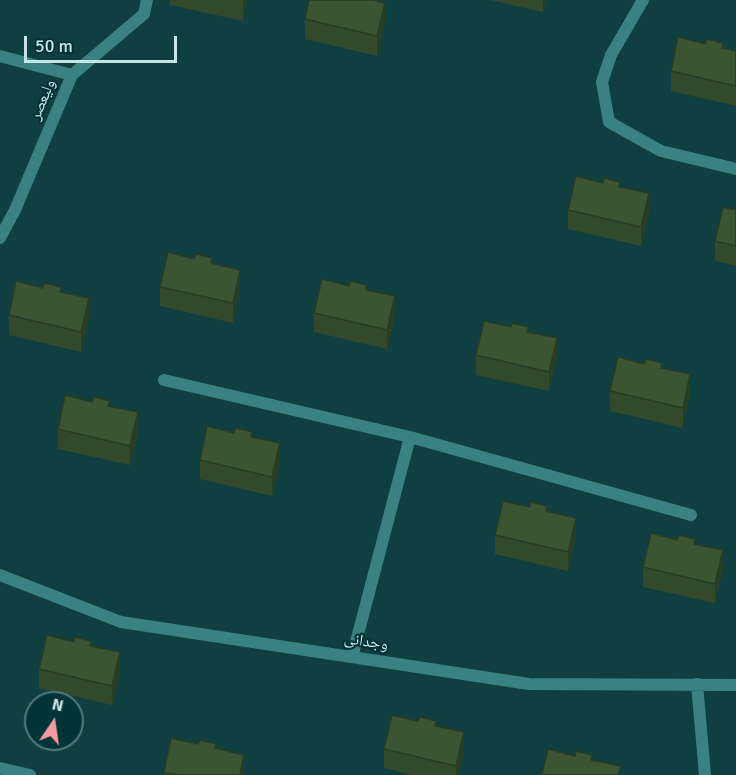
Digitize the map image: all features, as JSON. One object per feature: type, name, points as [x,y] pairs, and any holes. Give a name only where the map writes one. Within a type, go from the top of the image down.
[{"type":"street","name":"ولیعصر","points":[[0,238],[15,210],[72,75],[144,14],[147,0]]},
{"type":"street","points":[[643,0],[612,55],[602,82],[609,122],[661,151],[736,169]]},
{"type":"street","points":[[0,56],[72,75]]},
{"type":"street","points":[[164,380],[410,437],[691,515]]},
{"type":"street","points":[[352,657],[410,437]]},
{"type":"street","name":"وجدانی","points":[[0,575],[121,622],[529,684],[736,684]]},
{"type":"street","points":[[698,684],[705,775]]},
{"type":"street","points":[[0,768],[30,775]]},
{"type":"building","points":[[309,0],[373,0],[385,3],[377,36],[305,19]]},
{"type":"building","points":[[678,37],[705,44],[707,39],[723,43],[722,48],[736,51],[736,86],[671,71]]},
{"type":"building","points":[[576,176],[603,183],[604,178],[620,182],[619,187],[649,193],[641,227],[568,210]]},
{"type":"building","points":[[723,207],[736,210],[736,246],[715,241]]},
{"type":"building","points":[[168,252],[194,259],[196,254],[212,258],[211,263],[240,270],[233,303],[160,287]]},
{"type":"building","points":[[322,279],[349,286],[350,281],[366,285],[366,290],[395,296],[387,330],[314,313]]},
{"type":"building","points":[[16,281],[43,288],[44,283],[61,287],[60,292],[89,298],[81,332],[9,315]]},
{"type":"building","points":[[484,321],[511,327],[512,323],[529,327],[527,332],[557,338],[549,372],[476,355]]},
{"type":"building","points":[[618,357],[644,364],[646,359],[662,363],[661,368],[690,374],[683,408],[610,391]]},
{"type":"building","points":[[65,395],[92,402],[94,397],[110,401],[108,406],[138,412],[130,446],[58,429]]},
{"type":"building","points":[[207,426],[234,433],[236,428],[252,432],[251,437],[280,443],[272,477],[200,460]]},
{"type":"building","points":[[503,501],[530,507],[531,502],[547,506],[546,511],[576,518],[568,552],[495,535]]},
{"type":"building","points":[[651,533],[677,540],[679,535],[695,539],[694,544],[723,550],[715,584],[643,567]]},
{"type":"building","points":[[47,635],[74,642],[75,637],[91,641],[90,646],[120,652],[112,686],[39,669]]},
{"type":"building","points":[[392,715],[418,721],[420,717],[436,721],[435,726],[464,732],[456,766],[384,749]]},
{"type":"building","points":[[171,738],[198,744],[200,740],[216,744],[215,748],[244,755],[240,775],[177,775],[164,772]]},
{"type":"building","points":[[548,749],[575,756],[576,751],[592,755],[591,760],[621,766],[618,775],[542,775]]}]
